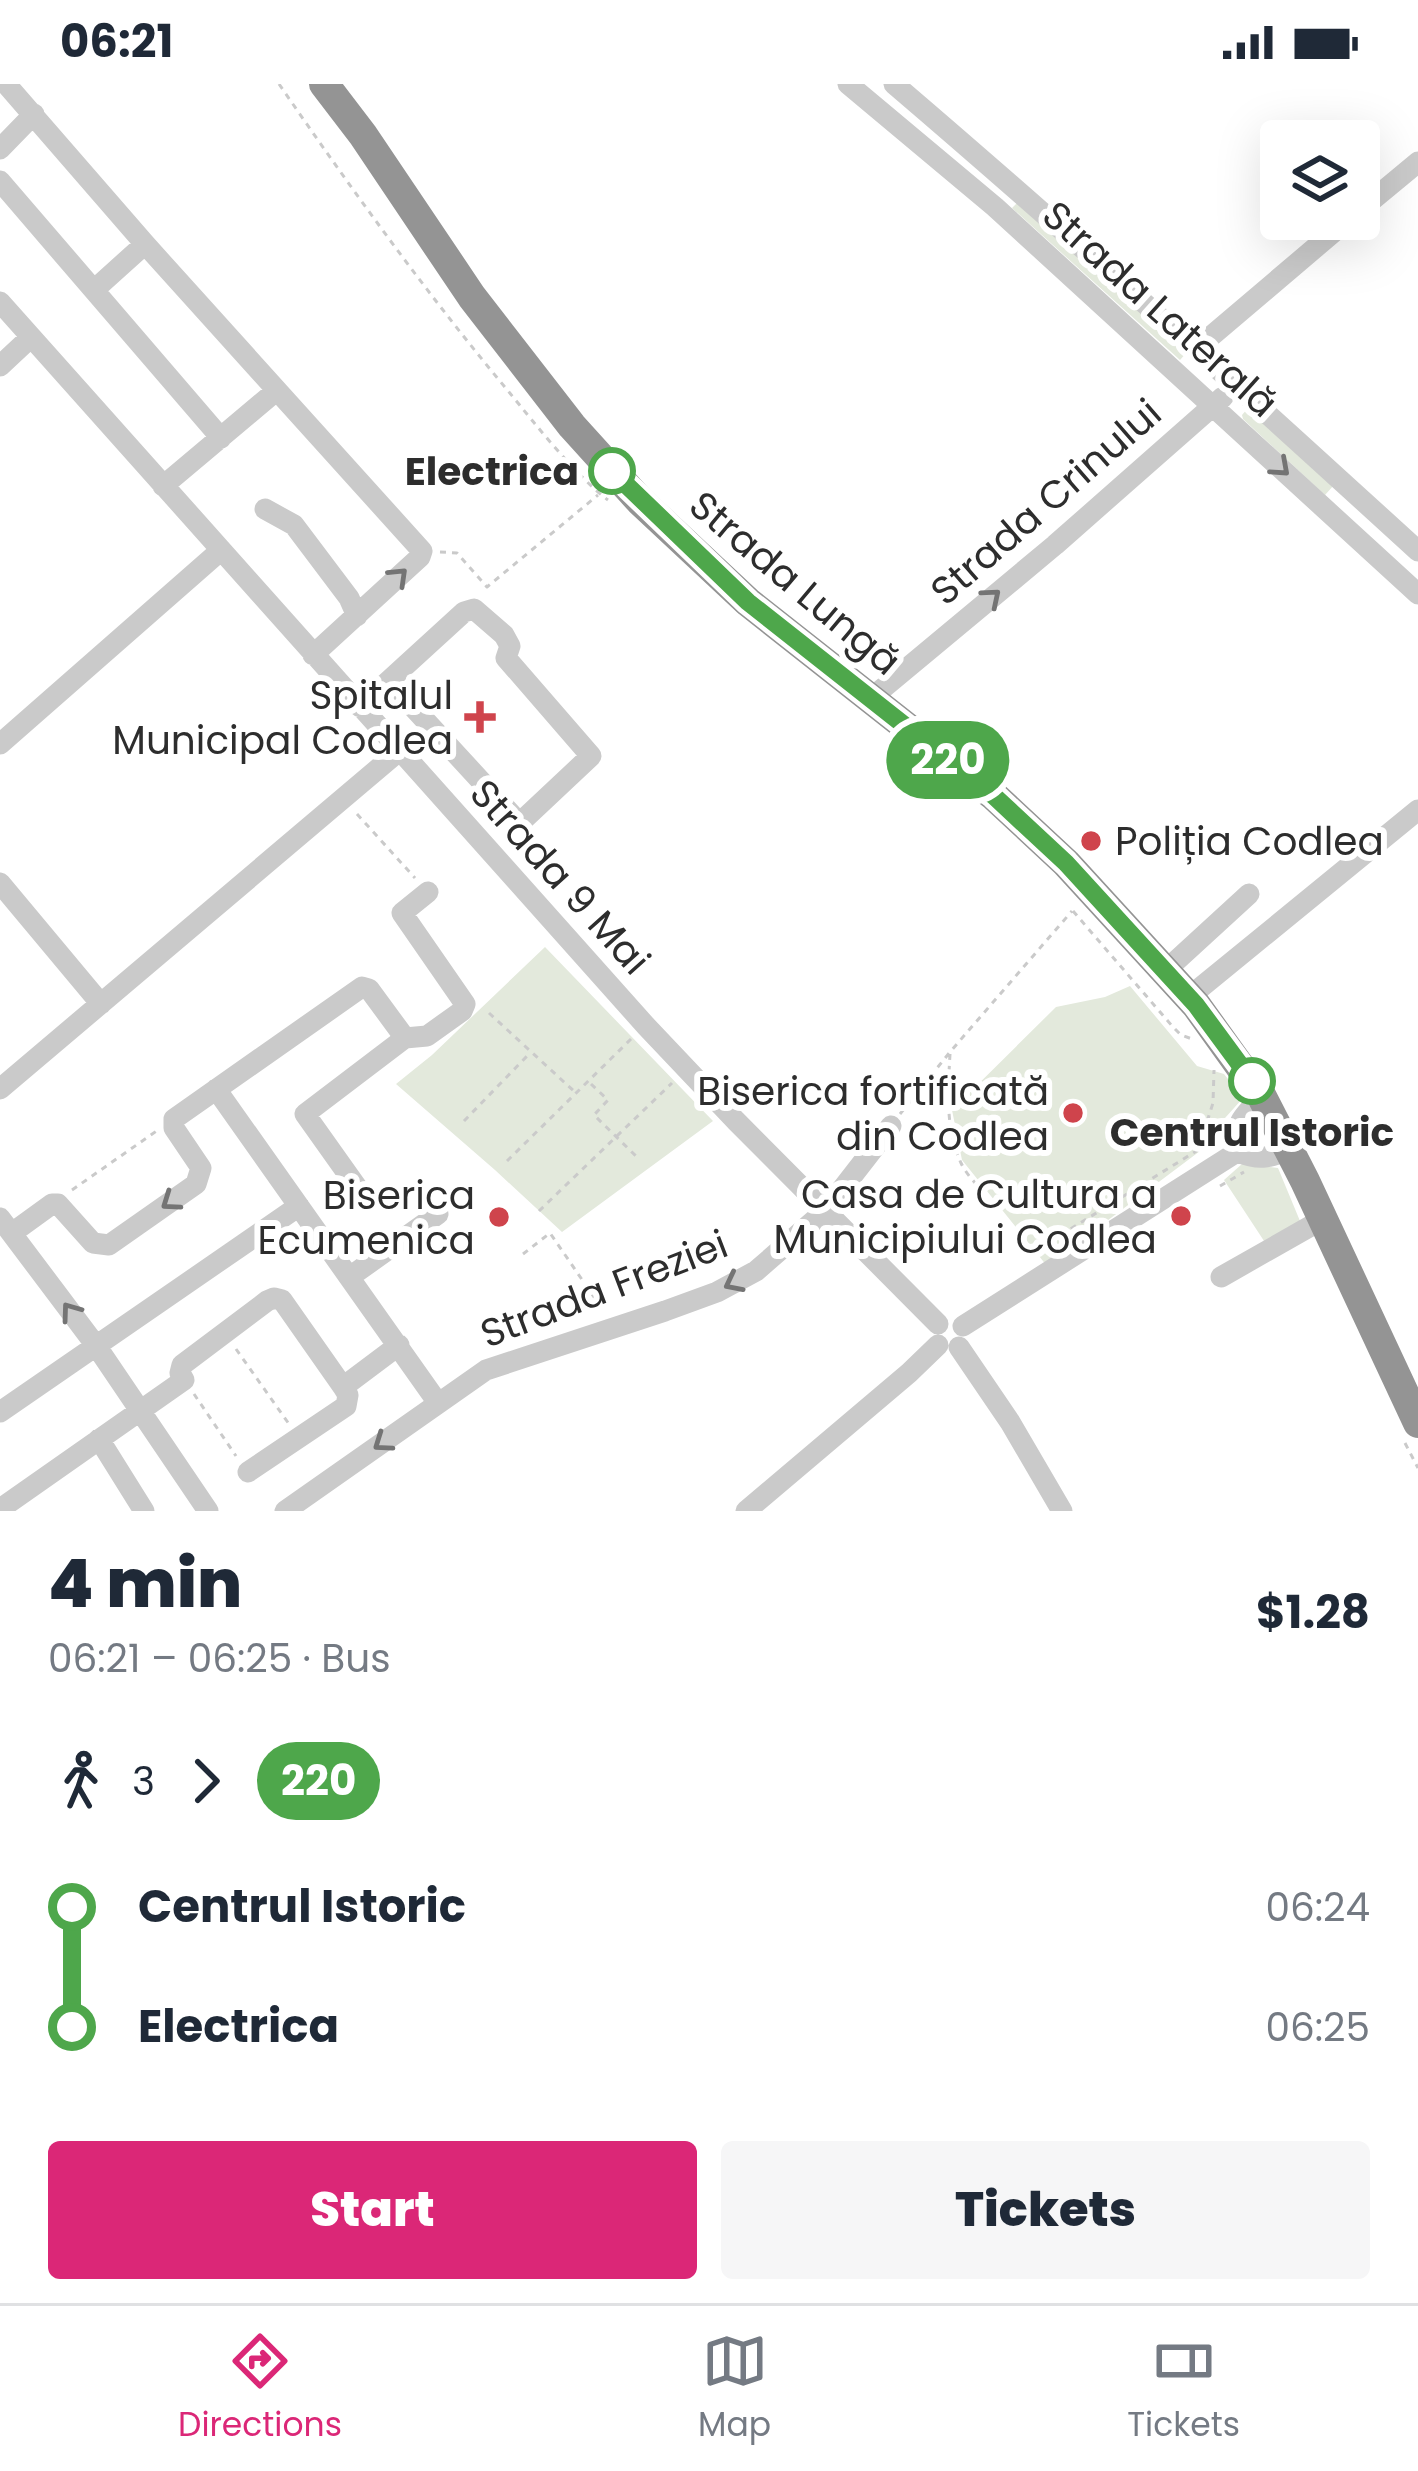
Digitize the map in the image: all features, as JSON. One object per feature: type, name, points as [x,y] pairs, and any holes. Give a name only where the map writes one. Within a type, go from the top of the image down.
[{"type":"highway","name":"Strada Lungă","points":[[324,84],[472,297],[572,426],[640,500],[748,602],[994,796],[1066,863],[1189,997],[1262,1097],[1418,1423]]},
{"type":"street","points":[[6,84],[422,551],[313,656]]},
{"type":"street","name":"Strada Laterală","points":[[848,84],[965,181],[1418,594]]},
{"type":"street","name":"Strada Laterală","points":[[894,84],[1418,551]]},
{"type":"street","points":[[0,149],[34,114]]},
{"type":"street","points":[[965,181],[984,160]]},
{"type":"street","points":[[1380,194],[1418,162]]},
{"type":"street","points":[[0,181],[220,437]]},
{"type":"street","points":[[1196,349],[1324,240]]},
{"type":"street","points":[[94,290],[145,244]]},
{"type":"street","name":"Strada 9 Mai","points":[[0,302],[646,1026],[949,1335],[1010,1422],[1062,1511]]},
{"type":"street","points":[[0,366],[32,337]]},
{"type":"street","name":"Strada Crinului","points":[[870,699],[1236,385]]},
{"type":"street","points":[[163,486],[276,391]]},
{"type":"street","points":[[265,509],[294,525],[349,598],[357,616]]},
{"type":"street","points":[[0,744],[220,551]]},
{"type":"street","points":[[360,707],[464,612],[474,609],[504,635],[511,646],[506,658],[590,756],[524,819],[514,817],[389,681]]},
{"type":"street","points":[[0,1089],[399,751]]},
{"type":"street","points":[[1189,997],[1418,810]]},
{"type":"street","points":[[0,883],[101,1004]]},
{"type":"street","points":[[359,1190],[305,1114],[404,1038],[427,1036],[465,1008],[403,916],[404,910],[428,892]]},
{"type":"street","points":[[1165,970],[1249,894]]},
{"type":"street","points":[[208,1511],[97,1347],[31,1279],[6,1225],[58,1204],[93,1243],[109,1245],[200,1177],[201,1168],[174,1128],[174,1119],[362,987],[369,988],[404,1038]]},
{"type":"street","points":[[217,1089],[438,1403]]},
{"type":"street","points":[[1237,1152],[1236,1126],[1262,1097]]},
{"type":"street","name":"Strada Freziei","points":[[285,1511],[486,1370],[665,1311],[738,1281],[825,1211],[890,1126]]},
{"type":"street","points":[[746,1511],[949,1335],[1237,1152],[1262,1159],[1289,1149]]},
{"type":"street","points":[[0,1412],[299,1206]]},
{"type":"street","points":[[350,1276],[437,1214]]},
{"type":"street","points":[[1221,1276],[1323,1219]]},
{"type":"street","points":[[7,1509],[184,1380],[182,1364],[274,1298],[282,1300],[348,1395],[346,1406],[248,1472]]},
{"type":"street","points":[[343,1388],[399,1345]]},
{"type":"street","points":[[99,1439],[144,1511]]},
{"type":"path","points":[[422,551],[458,553],[487,586],[600,494]]},
{"type":"path","points":[[343,799],[428,892]]},
{"type":"path","points":[[890,1126],[1076,908],[1173,1028],[1194,1039]]},
{"type":"path","points":[[489,1013],[576,1093]]},
{"type":"path","points":[[508,1161],[646,1026]]},
{"type":"path","points":[[464,1120],[531,1052]]},
{"type":"path","points":[[950,1052],[952,1130],[961,1163],[985,1194]]},
{"type":"path","points":[[1030,1254],[1198,1150],[1213,1103],[1214,1068],[1209,1059]]},
{"type":"path","points":[[539,1211],[686,1069]]},
{"type":"path","points":[[588,1082],[608,1100],[594,1115],[638,1159]]},
{"type":"path","points":[[52,1204],[174,1119]]},
{"type":"path","points":[[523,1254],[550,1233],[615,1327]]},
{"type":"path","points":[[224,1333],[298,1438]]},
{"type":"path","points":[[184,1380],[248,1472]]},
{"type":"shaded area","points":[[1019,201],[1187,352],[1180,360],[1012,208]]},
{"type":"shaded area","points":[[1248,408],[1334,485],[1325,495],[1243,419]]},
{"type":"shaded area","points":[[545,947],[713,1121],[562,1232],[396,1084]]},
{"type":"shaded area","points":[[1130,986],[1197,1066],[1224,1074],[1243,1098],[1225,1118],[1220,1136],[1047,1266],[962,1160],[952,1110],[1056,1007],[1105,997]]},
{"type":"shaded area","points":[[1242,1164],[1278,1168],[1300,1221],[1266,1244],[1224,1180]]},
{"type":"bus line","name":"220","points":[[612,471],[748,602],[994,796],[1066,863],[1196,1005],[1252,1081]]},
{"type":"place","name":"Electrica","points":[[612,471]]},
{"type":"place","name":"Spitalul Municipal Codlea","points":[[480,717]]},
{"type":"place","name":"Poliția Codlea","points":[[1091,841]]},
{"type":"place","name":"Centrul Istoric","points":[[1252,1081]]},
{"type":"place","name":"Biserica fortificată din Codlea","points":[[1073,1113]]},
{"type":"place","name":"Casa de Cultura a Municipiului Codlea","points":[[1181,1216]]},
{"type":"place","name":"Biserica Ecumenica","points":[[499,1217]]}]
